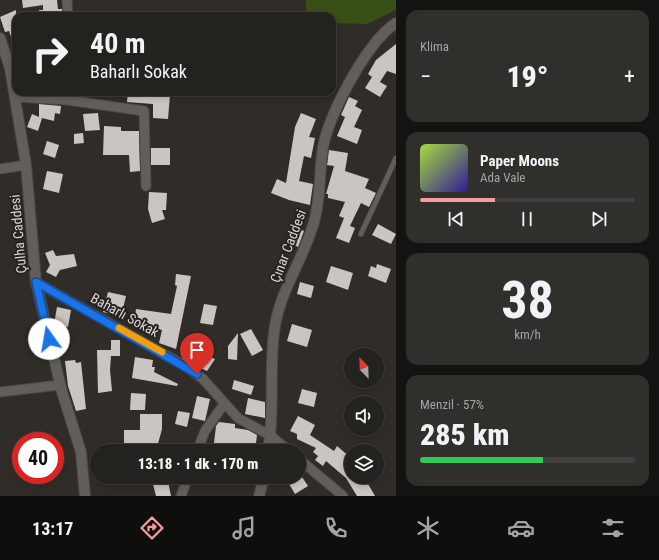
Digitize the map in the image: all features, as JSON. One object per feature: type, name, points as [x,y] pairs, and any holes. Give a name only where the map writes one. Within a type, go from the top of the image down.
[{"type":"street","points":[[67,0],[68,12]]},
{"type":"street","name":"Çınar Caddesi","points":[[269,444],[271,436],[273,353],[276,320],[287,288],[314,222],[326,135],[339,103],[367,56],[382,34],[396,23]]},
{"type":"street","name":"Çulha Caddesi","points":[[0,38],[6,52],[12,79]]},
{"type":"street","points":[[16,97],[67,96],[144,111],[146,186]]},
{"type":"street","name":"Çulha Caddesi","points":[[16,97],[26,165],[36,282],[60,385],[81,452],[84,496]]},
{"type":"street","points":[[0,169],[26,165]]},
{"type":"street","name":"Baharlı Sokak","points":[[36,282],[187,367],[203,380],[224,404],[246,423],[271,436],[281,444]]},
{"type":"street","points":[[0,392],[60,385]]},
{"type":"street","points":[[200,444],[205,431],[224,404]]},
{"type":"street","points":[[306,465],[343,496]]},
{"type":"street","points":[[181,496],[185,484]]},
{"type":"street","points":[[260,496],[263,484]]},
{"type":"lane","points":[[361,234],[396,158]]},
{"type":"green space","points":[[306,0],[396,0],[396,10],[367,24],[336,23],[336,12],[306,12]]},
{"type":"building","points":[[22,0],[57,0],[58,9],[62,9],[62,12],[39,12],[39,10],[43,10],[43,5],[23,8]]},
{"type":"building","points":[[16,10],[16,12],[12,12],[12,40],[9,31],[5,32],[0,17]]},
{"type":"building","points":[[396,44],[396,74],[387,71],[380,82],[387,86],[380,97],[365,88],[372,77],[368,74],[376,60]]},
{"type":"building","points":[[128,96],[170,96],[168,119],[153,118],[153,104],[127,102]]},
{"type":"building","points":[[349,97],[358,101],[355,106],[362,110],[354,127],[362,130],[357,144],[337,136],[345,117],[341,115]]},
{"type":"building","points":[[39,104],[61,106],[60,114],[55,113],[54,121],[42,118],[38,131],[27,127],[32,114],[39,117]]},
{"type":"building","points":[[98,113],[100,130],[85,131],[83,114]]},
{"type":"building","points":[[301,113],[316,119],[309,137],[315,138],[311,158],[304,156],[299,181],[313,184],[310,205],[289,200],[271,193],[277,179],[286,183],[295,127]]},
{"type":"building","points":[[104,126],[121,127],[121,131],[139,131],[140,171],[130,172],[129,155],[103,155]]},
{"type":"building","points":[[83,133],[84,143],[74,144],[74,134]]},
{"type":"building","points":[[47,141],[59,145],[55,158],[43,154]]},
{"type":"building","points":[[151,148],[170,148],[170,165],[151,165]]},
{"type":"building","points":[[329,150],[348,153],[345,171],[369,179],[365,188],[376,193],[369,207],[361,203],[350,226],[355,228],[349,243],[336,238],[344,218],[339,216],[345,202],[328,198],[328,194],[326,194],[334,166],[327,165]]},
{"type":"building","points":[[47,171],[63,174],[59,193],[43,189]]},
{"type":"building","points":[[149,192],[167,193],[166,210],[162,210],[165,219],[152,223],[148,209]]},
{"type":"building","points":[[378,224],[396,234],[391,244],[372,235]]},
{"type":"building","points":[[295,227],[304,231],[298,247],[289,242]]},
{"type":"building","points":[[53,250],[56,256],[74,254],[77,266],[60,270],[56,277],[46,272],[50,265],[45,253]]},
{"type":"building","points":[[377,264],[391,269],[386,283],[368,276],[371,266],[376,268]]},
{"type":"building","points":[[331,266],[353,273],[348,290],[326,282]]},
{"type":"building","points":[[176,274],[191,276],[176,349],[159,343],[162,330],[134,325],[136,309],[171,314],[177,286],[175,285]]},
{"type":"building","points":[[300,282],[314,286],[311,298],[297,294]]},
{"type":"building","points":[[108,292],[126,296],[121,317],[103,312]]},
{"type":"building","points":[[204,304],[217,306],[213,325],[200,323]]},
{"type":"building","points":[[57,307],[71,310],[68,327],[54,324]]},
{"type":"building","points":[[292,324],[312,330],[307,347],[287,341]]},
{"type":"building","points":[[251,329],[263,350],[252,356],[240,334]]},
{"type":"building","points":[[238,333],[237,360],[228,359],[228,346]]},
{"type":"building","points":[[111,340],[120,340],[120,356],[111,356],[110,370],[112,391],[98,393],[97,350],[111,350]]},
{"type":"building","points":[[202,348],[212,353],[210,357],[215,359],[207,371],[194,365]]},
{"type":"building","points":[[135,357],[153,360],[152,367],[155,367],[154,372],[178,384],[177,386],[132,378]]},
{"type":"building","points":[[75,360],[76,363],[81,362],[86,409],[76,411],[68,386],[65,361]]},
{"type":"building","points":[[234,380],[254,386],[251,395],[232,389]]},
{"type":"building","points":[[302,389],[317,393],[314,407],[298,403]]},
{"type":"building","points":[[131,393],[146,394],[145,410],[130,410]]},
{"type":"building","points":[[197,396],[210,399],[205,421],[192,418]]},
{"type":"building","points":[[248,398],[265,402],[265,418],[245,414]]},
{"type":"building","points":[[178,411],[190,413],[187,427],[175,424]]},
{"type":"building","points":[[140,414],[162,414],[162,429],[158,444],[124,444],[124,430],[140,430]]},
{"type":"building","points":[[298,416],[315,425],[310,435],[334,451],[337,446],[344,452],[344,476],[326,461],[323,466],[315,460],[318,456],[313,452],[316,448],[297,439],[297,434],[290,431]]},
{"type":"building","points":[[219,422],[235,424],[235,428],[248,430],[257,435],[256,444],[214,444],[216,426]]},
{"type":"building","points":[[306,483],[308,486],[295,494],[289,484]]},
{"type":"building","points":[[153,484],[169,484],[171,496],[156,496]]},
{"type":"building","points":[[350,484],[368,484],[375,496],[357,496]]},
{"type":"slow traffic","points":[[119,328],[162,352]]},
{"type":"route","points":[[49,339],[36,282],[168,356],[197,374]]}]
